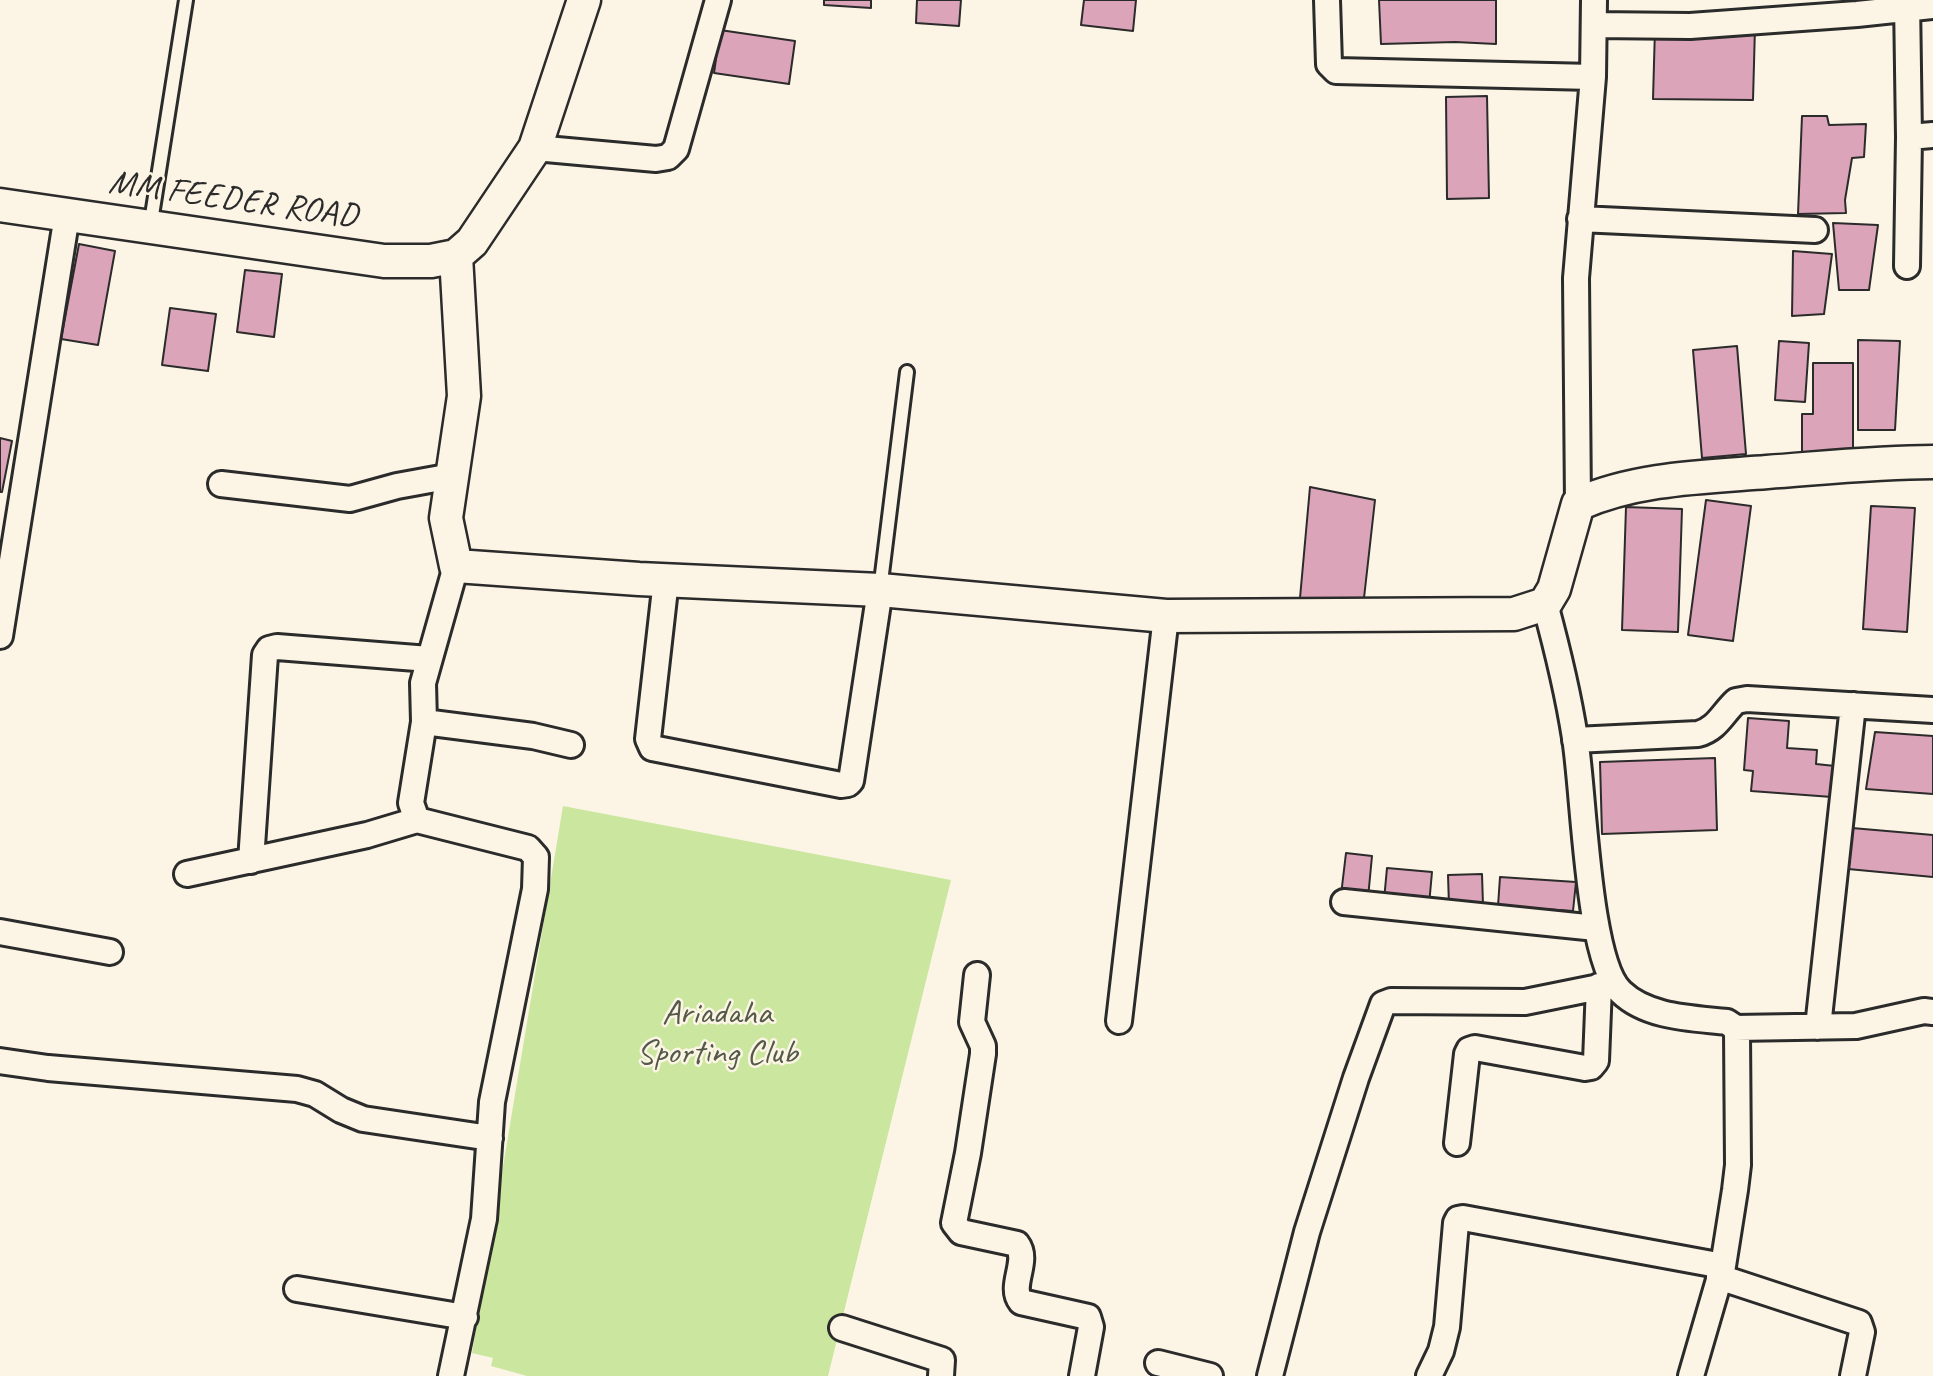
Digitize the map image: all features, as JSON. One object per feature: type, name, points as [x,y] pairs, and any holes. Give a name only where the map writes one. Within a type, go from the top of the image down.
[{"type":"street","points":[[418,820],[411,803],[425,722],[424,683],[456,566],[446,518],[464,396],[456,256],[472,242],[535,148],[584,0]]},
{"type":"street","points":[[535,148],[656,159],[668,157],[676,149],[718,0]]},
{"type":"street","points":[[1327,0],[1329,64],[1336,71],[1593,77]]},
{"type":"street","points":[[456,566],[666,580],[880,590],[1166,617],[1514,614],[1545,604],[1554,589],[1578,504],[1575,366],[1580,219],[1593,77],[1594,0]]},
{"type":"street","points":[[1594,25],[1690,26],[1831,16],[1907,4],[1933,6]]},
{"type":"street","points":[[1907,4],[1921,136],[1907,266]]},
{"type":"street","name":"MM FEEDER ROAD","points":[[0,205],[384,261],[431,261],[456,256]]},
{"type":"street","points":[[0,636],[67,215]]},
{"type":"street","points":[[1580,219],[1815,230]]},
{"type":"street","points":[[1578,504],[1605,492],[1643,484],[1852,465],[1933,462]]},
{"type":"street","points":[[221,484],[350,499],[397,486],[452,476]]},
{"type":"street","points":[[666,580],[648,738],[652,748],[841,785],[848,784],[851,780],[880,590]]},
{"type":"street","points":[[1457,1143],[1466,1054],[1469,1050],[1475,1048],[1585,1068],[1591,1067],[1596,1061],[1606,985],[1596,928],[1575,740],[1560,660],[1545,604]]},
{"type":"street","points":[[1119,1021],[1166,617]]},
{"type":"street","points":[[251,861],[265,655],[269,649],[277,647],[429,659]]},
{"type":"street","points":[[1575,740],[1698,734],[1709,731],[1717,724],[1735,701],[1747,699],[1933,709]]},
{"type":"street","points":[[1818,1027],[1853,705]]},
{"type":"street","points":[[425,722],[533,736],[571,745]]},
{"type":"street","points":[[187,874],[367,835],[418,820],[528,848],[536,857],[535,889],[492,1102],[484,1219],[451,1376]]},
{"type":"street","points":[[1344,902],[1596,928]]},
{"type":"street","points":[[0,932],[110,952]]},
{"type":"street","points":[[977,975],[972,1023],[984,1054],[954,1223],[961,1232],[1017,1244],[1022,1253],[1016,1294],[1021,1302],[1088,1317],[1091,1327],[1082,1376]]},
{"type":"street","points":[[1270,1376],[1307,1232],[1356,1078],[1383,1004],[1391,1001],[1525,1002],[1606,985],[1656,1010],[1680,1017],[1727,1023],[1735,1028],[1856,1026],[1924,1011],[1933,1012]]},
{"type":"street","points":[[1691,1376],[1721,1271],[1738,1165],[1738,1047],[1735,1028]]},
{"type":"street","points":[[0,1061],[48,1068],[297,1089],[315,1094],[341,1110],[363,1119],[490,1138]]},
{"type":"street","points":[[1429,1376],[1441,1350],[1447,1327],[1455,1223],[1463,1218],[1721,1271],[1859,1322],[1862,1332],[1853,1376]]},
{"type":"street","points":[[297,1289],[465,1317]]},
{"type":"street","points":[[842,1328],[943,1360],[941,1376]]},
{"type":"street","points":[[1158,1363],[1210,1376]]},
{"type":"lane","points":[[149,228],[186,0]]},
{"type":"lane","points":[[880,590],[906,372]]},
{"type":"green space","name":"Ariadaha Sporting Club","points":[[563,806],[951,880],[828,1376],[527,1376],[491,1366],[493,1358],[472,1353]]},
{"type":"building","points":[[824,0],[871,0],[871,8],[824,5]]},
{"type":"building","points":[[917,0],[961,0],[959,26],[916,23]]},
{"type":"building","points":[[1084,0],[1136,0],[1133,31],[1081,25]]},
{"type":"building","points":[[1379,0],[1496,0],[1496,44],[1381,44]]},
{"type":"building","points":[[1755,27],[1753,100],[1653,99],[1655,28]]},
{"type":"building","points":[[720,30],[795,41],[789,84],[714,73]]},
{"type":"building","points":[[1487,96],[1489,198],[1447,199],[1446,97]]},
{"type":"building","points":[[1802,116],[1827,116],[1829,125],[1866,124],[1864,157],[1852,158],[1845,200],[1846,213],[1798,214]]},
{"type":"building","points":[[1833,223],[1878,225],[1869,290],[1839,290]]},
{"type":"building","points":[[79,244],[115,251],[98,345],[61,339]]},
{"type":"building","points":[[1793,251],[1832,254],[1824,314],[1792,316]]},
{"type":"building","points":[[245,270],[282,274],[274,337],[237,332]]},
{"type":"building","points":[[170,308],[216,314],[208,371],[162,365]]},
{"type":"building","points":[[1858,340],[1900,341],[1895,430],[1858,430]]},
{"type":"building","points":[[1779,341],[1809,343],[1805,402],[1775,400]]},
{"type":"building","points":[[1737,346],[1746,454],[1702,458],[1693,350]]},
{"type":"building","points":[[1813,363],[1853,363],[1853,454],[1802,454],[1802,414],[1813,414]]},
{"type":"building","points":[[0,438],[12,441],[2,492],[0,492]]},
{"type":"building","points":[[1310,487],[1375,500],[1364,598],[1300,598]]},
{"type":"building","points":[[1706,500],[1751,506],[1733,641],[1688,635]]},
{"type":"building","points":[[1871,506],[1915,508],[1907,632],[1863,629]]},
{"type":"building","points":[[1626,507],[1682,509],[1678,632],[1622,630]]},
{"type":"building","points":[[1748,718],[1789,721],[1787,748],[1817,750],[1816,764],[1835,766],[1832,797],[1751,791],[1753,771],[1744,770]]},
{"type":"building","points":[[1875,732],[1933,736],[1933,794],[1866,789]]},
{"type":"building","points":[[1715,758],[1717,830],[1602,834],[1600,762]]},
{"type":"building","points":[[1852,828],[1933,835],[1933,877],[1848,869]]},
{"type":"building","points":[[1346,853],[1372,856],[1368,898],[1341,895]]},
{"type":"building","points":[[1387,868],[1432,872],[1429,905],[1384,900]]},
{"type":"building","points":[[1482,874],[1483,905],[1449,906],[1448,875]]},
{"type":"building","points":[[1500,877],[1576,882],[1573,911],[1498,906]]}]
